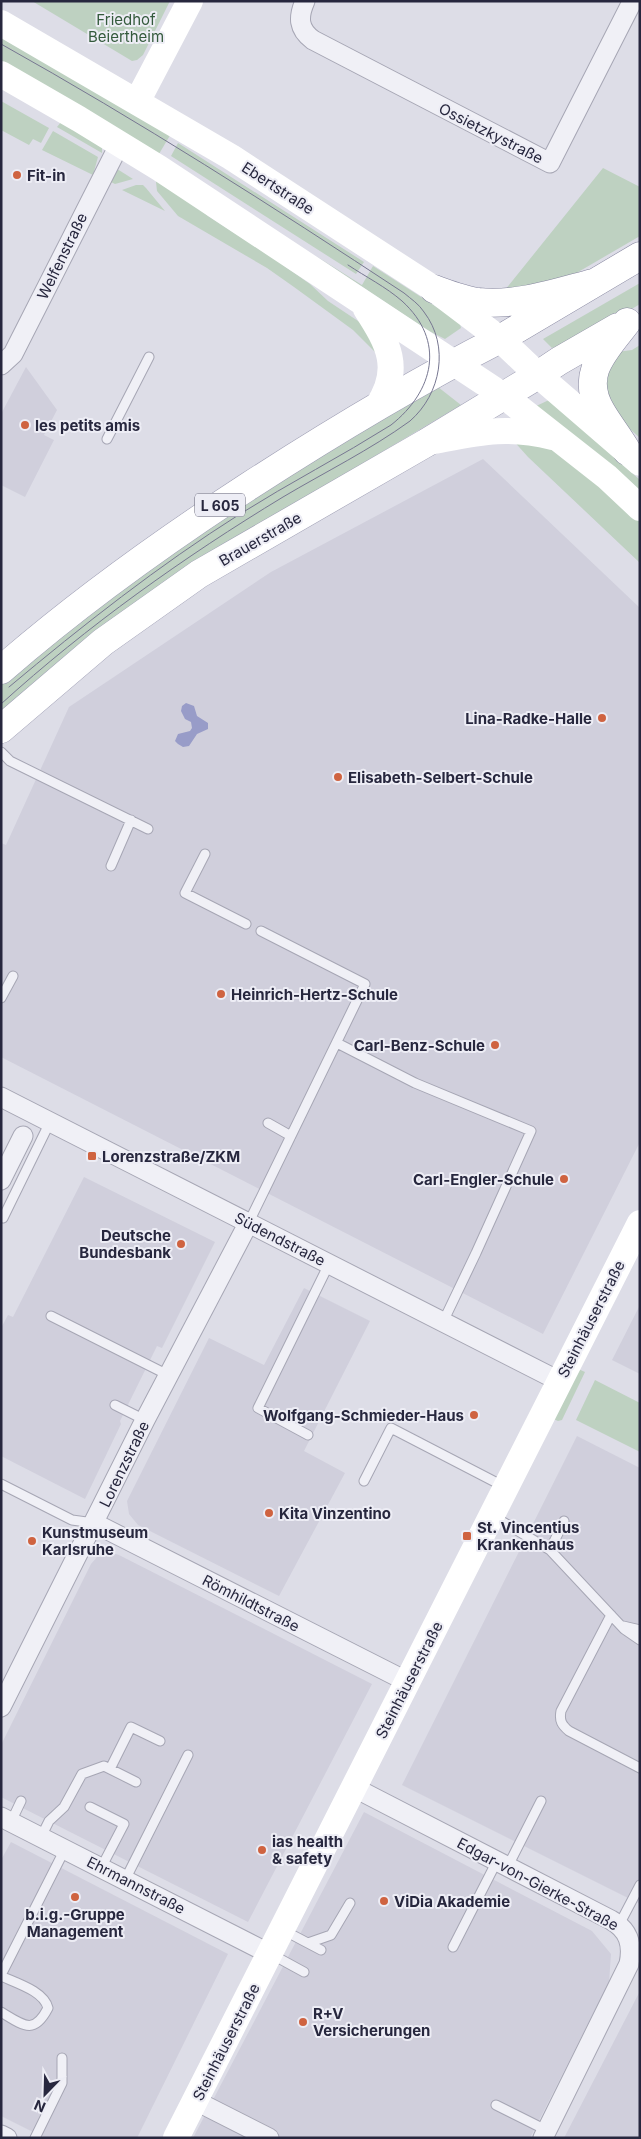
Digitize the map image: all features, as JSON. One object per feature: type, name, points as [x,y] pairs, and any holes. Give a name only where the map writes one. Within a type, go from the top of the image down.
[{"type":"main road","name":"L 605","points":[[1,670],[84,602],[189,525],[301,452],[376,407],[500,339],[640,256]]},
{"type":"main road","points":[[434,288],[477,302],[496,303],[536,299],[593,283]]},
{"type":"main road","points":[[633,318],[597,364],[592,386],[594,397],[602,412],[633,457]]},
{"type":"main road","name":"Brauerstraße","points":[[1,729],[103,642],[199,574],[426,443],[633,318]]},
{"type":"street","points":[[137,102],[190,1]]},
{"type":"street","name":"Ossietzkystraße","points":[[306,1],[301,12],[300,22],[304,33],[312,40],[550,163],[634,3]]},
{"type":"street","name":"Ebertstraße","points":[[1,23],[231,157],[434,288],[500,339],[538,375],[633,457]]},
{"type":"street","points":[[1,74],[120,144],[504,396],[560,439],[640,508]]},
{"type":"street","name":"Welfenstraße","points":[[1,365],[13,354],[120,144]]},
{"type":"street","points":[[363,304],[381,333],[390,354],[390,376],[387,389],[376,407]]},
{"type":"street","points":[[426,443],[500,430],[536,433],[560,439]]},
{"type":"street","name":"Südendstraße","points":[[1,1097],[559,1381]]},
{"type":"street","points":[[1,1180],[23,1136]]},
{"type":"street","name":"Lorenzstraße","points":[[1,1707],[145,1420],[248,1222]]},
{"type":"street","name":"Steinhäuserstraße","points":[[176,2138],[640,1223]]},
{"type":"street","name":"Römhildtstraße","points":[[94,1523],[408,1682]]},
{"type":"street","name":"Edgar-von-Gierke-Straße","points":[[355,1788],[628,1930],[632,1953],[629,1964],[544,2134]]},
{"type":"street","name":"Ehrmannstraße","points":[[6,1820],[270,1954]]},
{"type":"street","points":[[196,2101],[269,2138]]},
{"type":"street","points":[[1,2135],[6,2138]]},
{"type":"lane","points":[[107,439],[149,357]]},
{"type":"lane","points":[[1,752],[10,761],[148,828]]},
{"type":"lane","points":[[111,866],[131,820]]},
{"type":"lane","points":[[206,854],[186,893],[246,924]]},
{"type":"lane","points":[[248,1222],[365,984],[261,931]]},
{"type":"lane","points":[[1,998],[13,976]]},
{"type":"lane","points":[[337,1043],[415,1083],[531,1130],[443,1322]]},
{"type":"lane","points":[[2,1218],[50,1122]]},
{"type":"lane","points":[[268,1123],[291,1136]]},
{"type":"lane","points":[[308,1435],[258,1408],[329,1264]]},
{"type":"lane","points":[[52,1316],[168,1375]]},
{"type":"lane","points":[[115,1405],[145,1420]]},
{"type":"lane","points":[[364,1481],[391,1428],[505,1487]]},
{"type":"lane","points":[[1,1484],[72,1520],[94,1523]]},
{"type":"lane","points":[[491,1515],[550,1550],[620,1625],[631,1636],[640,1640]]},
{"type":"lane","points":[[550,1550],[564,1521]]},
{"type":"lane","points":[[611,1615],[561,1711],[560,1718],[563,1725],[569,1731],[640,1768]]},
{"type":"lane","points":[[620,1625],[640,1630]]},
{"type":"lane","points":[[110,1769],[131,1727],[160,1741]]},
{"type":"lane","points":[[125,1880],[188,1755]]},
{"type":"lane","points":[[41,1837],[49,1821],[64,1808],[82,1774],[104,1766],[136,1782]]},
{"type":"lane","points":[[6,1820],[21,1801]]},
{"type":"lane","points":[[453,1947],[502,1864],[542,1802]]},
{"type":"lane","points":[[90,1807],[124,1824],[102,1868]]},
{"type":"lane","points":[[1,2012],[26,2025],[34,2026],[41,2022],[48,2008],[41,1996],[1,1976],[65,1849]]},
{"type":"lane","points":[[628,1930],[640,1885]]},
{"type":"lane","points":[[308,1943],[331,1934],[350,1903]]},
{"type":"lane","points":[[282,1930],[321,1950]]},
{"type":"lane","points":[[270,1954],[304,1972]]},
{"type":"lane","points":[[35,2138],[62,2083],[62,2058]]},
{"type":"lane","points":[[496,2105],[544,2134]]},
{"type":"shaded area","name":"les petits amis","points":[[26,367],[57,410],[44,435],[54,440],[25,497],[1,485],[1,414]]},
{"type":"shaded area","points":[[483,459],[640,608],[640,1142],[543,1334],[1,1057],[1,843],[6,845],[69,707],[271,572]]},
{"type":"shaded area","points":[[84,1177],[215,1242],[162,1348],[157,1346],[120,1421],[121,1424],[85,1499],[1,1456],[1,1328],[8,1315],[13,1317]]},
{"type":"shaded area","points":[[304,1288],[370,1321],[304,1451],[345,1473],[279,1596],[138,1525],[129,1514],[127,1501],[209,1338],[264,1365]]},
{"type":"shaded area","points":[[640,1305],[640,1374],[612,1360]]},
{"type":"shaded area","points":[[577,1436],[640,1468],[640,1904],[402,1785]]},
{"type":"shaded area","points":[[112,1553],[372,1684],[248,1922],[1,1797],[1,1745],[91,1564],[97,1557]]},
{"type":"shaded area","points":[[364,1812],[592,1931],[611,1954],[609,1983],[530,2138],[193,2138]]},
{"type":"shaded area","points":[[11,1842],[228,1954],[137,2138],[45,2138],[1,2116],[1,1860]]},
{"type":"shaded area","points":[[640,1991],[640,2138],[564,2138]]},
{"type":"green space","name":"Friedhof Beiertheim","points":[[32,1],[170,1],[143,55],[137,60],[132,61]]},
{"type":"green space","points":[[1,28],[175,127],[156,159],[1,67]]},
{"type":"green space","points":[[1,101],[49,128],[41,143],[33,139],[29,145],[1,130]]},
{"type":"green space","points":[[61,122],[102,146],[102,153],[57,127]]},
{"type":"green space","points":[[53,131],[98,157],[93,175],[42,150]]},
{"type":"green space","points":[[178,143],[364,262],[356,274],[171,156]]},
{"type":"green space","points":[[114,167],[133,179],[115,184],[107,180]]},
{"type":"green space","points":[[603,168],[640,187],[640,236],[573,275],[501,295]]},
{"type":"green space","points":[[159,178],[175,187],[208,216],[273,258],[310,284],[328,301],[367,327],[376,353],[353,330],[267,268],[178,216],[157,191],[156,182]]},
{"type":"green space","points":[[136,185],[143,185],[165,211],[122,190]]},
{"type":"green space","points":[[316,256],[362,285],[373,266],[449,315],[460,324],[461,328],[445,339],[427,330]]},
{"type":"green space","points":[[640,283],[640,304],[597,330],[552,348],[543,339]]},
{"type":"green space","points":[[640,345],[640,438],[614,415],[600,371],[617,352],[632,350]]},
{"type":"green space","points":[[438,387],[461,405],[227,544],[1,718],[1,681],[214,518]]},
{"type":"green space","points":[[549,400],[640,480],[640,496],[534,407]]},
{"type":"green space","points":[[511,438],[547,447],[564,456],[596,480],[640,519],[640,563],[528,457]]},
{"type":"green space","points":[[576,1368],[585,1372],[562,1420],[558,1421],[551,1418]]},
{"type":"green space","points":[[595,1380],[640,1403],[640,1452],[576,1420]]},
{"type":"water","points":[[186,703],[194,706],[197,716],[208,723],[208,729],[197,734],[189,746],[183,747],[175,741],[178,734],[190,731],[192,728],[191,722],[185,719],[181,711],[182,706]]},
{"type":"tram line","points":[[1,44],[104,103],[205,165],[404,293],[420,306],[432,325],[439,354],[435,384],[421,410],[410,421],[395,432],[283,497],[173,568],[67,647],[1,704]]},
{"type":"tram line","points":[[9,687],[93,619],[180,554],[259,503],[391,425],[406,412],[417,397],[425,381],[429,365],[429,349],[425,332],[416,316],[402,301],[348,265]]},
{"type":"place","name":"Fit-in","points":[[17,175]]},
{"type":"place","name":"les petits amis","points":[[25,425]]},
{"type":"place","name":"Lina-Radke-Halle","points":[[602,718]]},
{"type":"place","name":"Elisabeth-Selbert-Schule","points":[[338,777]]},
{"type":"place","name":"Heinrich-Hertz-Schule","points":[[221,994]]},
{"type":"place","name":"Carl-Benz-Schule","points":[[495,1045]]},
{"type":"place","name":"Lorenzstraße/ZKM","points":[[92,1156]]},
{"type":"place","name":"Carl-Engler-Schule","points":[[564,1179]]},
{"type":"place","name":"Deutsche Bundesbank","points":[[181,1244]]},
{"type":"place","name":"Wolfgang-Schmieder-Haus","points":[[474,1415]]},
{"type":"place","name":"Kita Vinzentino","points":[[269,1513]]},
{"type":"place","name":"St. Vincentius Krankenhaus","points":[[467,1536]]},
{"type":"place","name":"Kunstmuseum Karlsruhe","points":[[32,1541]]},
{"type":"place","name":"ias health & safety","points":[[262,1850]]},
{"type":"place","name":"b.i.g.-Gruppe Management","points":[[75,1897]]},
{"type":"place","name":"ViDia Akademie","points":[[384,1901]]},
{"type":"place","name":"R+V Versicherungen","points":[[303,2022]]}]
